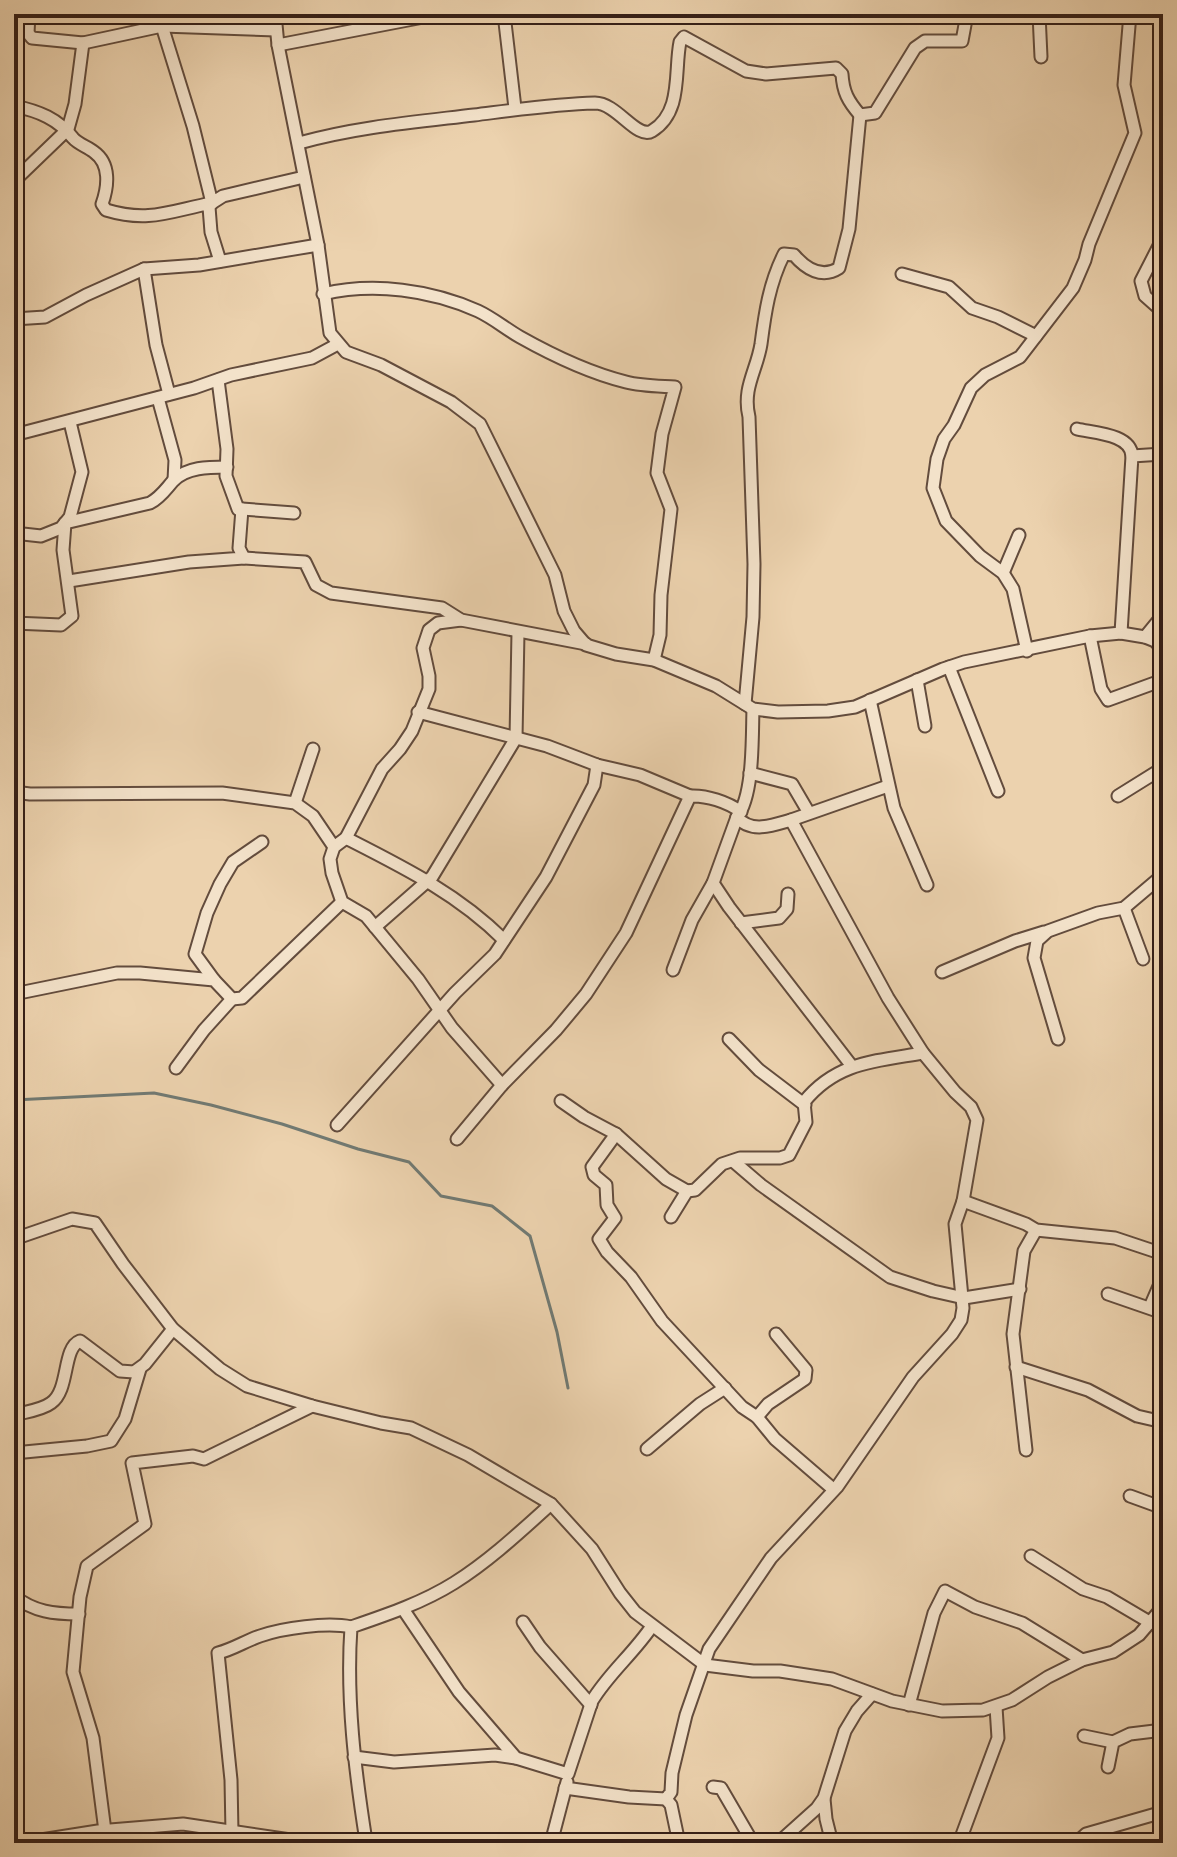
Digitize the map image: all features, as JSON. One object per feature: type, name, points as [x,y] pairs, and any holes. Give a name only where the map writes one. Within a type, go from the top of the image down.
[{"type":"street","points":[[29,14],[28,33],[32,38],[83,43],[162,26],[276,30]]},
{"type":"street","points":[[275,14],[278,45],[318,245],[330,333],[346,352],[381,365],[451,402],[480,424],[555,575],[564,611],[574,631],[586,645]]},
{"type":"street","points":[[278,45],[387,20],[439,14]]},
{"type":"street","points":[[504,14],[515,108]]},
{"type":"street","points":[[860,115],[875,113],[915,48],[925,41],[962,41],[967,14]]},
{"type":"street","points":[[1039,14],[1041,57]]},
{"type":"street","points":[[1027,651],[1013,589],[1003,573],[980,556],[946,521],[935,498],[935,473],[944,439],[971,388],[985,375],[1020,357],[1073,288],[1135,133],[1124,85],[1130,14]]},
{"type":"street","points":[[162,26],[193,126],[212,203],[209,207],[211,232],[220,261]]},
{"type":"street","points":[[299,143],[383,124],[515,108],[599,103],[616,110],[640,133],[651,132],[667,116],[676,94],[678,51],[684,37],[746,71],[766,74],[836,68],[842,74],[843,91],[860,115],[849,229],[839,268],[830,274],[819,273],[803,265],[794,255],[784,254],[765,308],[761,348],[746,405],[754,564],[750,773],[739,814],[713,883],[692,920],[673,970]]},
{"type":"street","points":[[14,181],[68,129],[75,104],[83,43]]},
{"type":"street","points":[[14,106],[28,109],[68,129],[74,140],[99,155],[108,178],[102,204],[106,210],[119,214],[158,216],[212,203],[223,196],[304,177]]},
{"type":"street","points":[[1163,238],[1141,281],[1145,296],[1163,312]]},
{"type":"street","points":[[14,319],[45,317],[144,269],[199,265],[318,245]]},
{"type":"street","points":[[144,269],[175,460],[174,480]]},
{"type":"street","points":[[902,274],[949,287],[972,308],[1036,336]]},
{"type":"street","points":[[323,294],[342,289],[385,289],[438,296],[481,312],[521,338],[572,362],[627,382],[675,387],[662,434],[657,473],[671,509],[661,595],[660,635],[654,660]]},
{"type":"street","points":[[14,435],[231,375],[312,358],[338,344]]},
{"type":"street","points":[[218,380],[226,476],[238,509],[294,513]]},
{"type":"street","points":[[14,533],[41,536],[61,528],[70,517],[82,472],[70,422]]},
{"type":"street","points":[[1077,429],[1125,441],[1132,449],[1121,633]]},
{"type":"street","points":[[1132,456],[1163,454]]},
{"type":"street","points":[[65,523],[150,503],[161,497],[182,474],[227,467]]},
{"type":"street","points":[[242,509],[239,548],[244,558]]},
{"type":"street","points":[[14,623],[61,625],[72,616],[63,550],[65,523]]},
{"type":"street","points":[[1003,573],[1019,535]]},
{"type":"street","points":[[69,581],[189,562],[244,558],[305,562],[316,585],[322,590],[442,608],[461,620]]},
{"type":"street","points":[[1145,637],[1163,615]]},
{"type":"street","points":[[502,1085],[452,1028],[418,979],[366,916],[342,902],[330,859],[334,847],[346,838],[382,769],[412,731],[429,689],[423,648],[429,630],[438,623],[461,620],[654,660],[716,686],[749,706],[778,712],[855,707],[949,667],[1090,636],[1121,633],[1145,637],[1155,641],[1163,650]]},
{"type":"street","points":[[375,927],[429,880],[516,738],[518,632]]},
{"type":"street","points":[[1090,636],[1101,689],[1108,700],[1129,695],[1163,680]]},
{"type":"street","points":[[949,667],[998,791]]},
{"type":"street","points":[[917,680],[925,726]]},
{"type":"street","points":[[870,700],[888,786],[927,885]]},
{"type":"street","points":[[418,712],[640,775],[690,796],[723,803],[739,814],[743,824],[759,827],[791,820],[888,786]]},
{"type":"street","points":[[295,803],[313,749]]},
{"type":"street","points":[[337,1125],[495,954],[546,877],[594,785],[597,765]]},
{"type":"street","points":[[1118,796],[1163,768]]},
{"type":"street","points":[[750,773],[792,784],[809,813]]},
{"type":"street","points":[[14,792],[222,793],[295,803],[313,816],[334,847]]},
{"type":"street","points":[[457,1139],[502,1085],[576,1006],[626,933],[690,796]]},
{"type":"street","points":[[666,1799],[671,1792],[672,1773],[686,1715],[709,1649],[771,1558],[833,1489],[904,1394],[913,1377],[952,1334],[961,1320],[964,1298],[955,1224],[963,1201],[977,1120],[971,1107],[923,1053],[870,967],[791,820]]},
{"type":"street","points":[[346,838],[429,880],[485,920],[504,940]]},
{"type":"street","points":[[232,999],[195,954],[207,913],[233,862],[262,842]]},
{"type":"street","points":[[942,972],[1015,941],[1098,913],[1124,908],[1163,875]]},
{"type":"street","points":[[713,883],[851,1065]]},
{"type":"street","points":[[741,923],[779,918],[787,909],[788,894]]},
{"type":"street","points":[[176,1068],[232,999],[242,998],[250,992],[342,902]]},
{"type":"street","points":[[1124,908],[1143,959]]},
{"type":"street","points":[[1048,931],[1037,941],[1034,958],[1058,1039]]},
{"type":"street","points":[[14,994],[117,973],[214,980]]},
{"type":"street","points":[[729,1039],[759,1070],[805,1105]]},
{"type":"street","points":[[561,1101],[616,1134],[666,1179],[687,1191],[695,1190],[722,1164],[755,1157],[780,1158],[789,1155],[806,1122],[804,1102],[807,1097],[851,1065],[923,1053]]},
{"type":"street","points":[[616,1134],[592,1167],[594,1175],[606,1185],[607,1205],[615,1218],[599,1239],[662,1321],[742,1407],[757,1417],[775,1439],[833,1489]]},
{"type":"street","points":[[733,1161],[761,1185],[890,1277],[964,1298],[1020,1289]]},
{"type":"street","points":[[671,1217],[687,1191]]},
{"type":"street","points":[[963,1201],[1036,1230],[1115,1238],[1163,1254]]},
{"type":"street","points":[[14,1239],[72,1219],[95,1223],[173,1329],[220,1369],[247,1386],[312,1406],[411,1428],[468,1455],[551,1504],[582,1536],[620,1593],[652,1626],[705,1665],[818,1677],[909,1705],[963,1712],[996,1707],[1082,1660],[1113,1652],[1151,1623],[1163,1607]]},
{"type":"street","points":[[1026,1450],[1013,1334],[1024,1251],[1036,1230]]},
{"type":"street","points":[[1150,1307],[1163,1277]]},
{"type":"street","points":[[1108,1294],[1163,1313]]},
{"type":"street","points":[[14,1453],[111,1441],[125,1419],[140,1369],[173,1329]]},
{"type":"street","points":[[757,1417],[768,1404],[805,1379],[806,1370],[776,1334]]},
{"type":"street","points":[[14,1415],[53,1402],[62,1384],[72,1346],[80,1341],[120,1371],[140,1369]]},
{"type":"street","points":[[1016,1367],[1088,1390],[1137,1416],[1163,1422]]},
{"type":"street","points":[[647,1449],[700,1404],[725,1388]]},
{"type":"street","points":[[99,1835],[93,1738],[73,1672],[87,1566],[145,1524],[132,1463],[193,1456],[204,1459],[312,1406]]},
{"type":"street","points":[[1130,1496],[1163,1508]]},
{"type":"street","points":[[232,1833],[231,1780],[218,1653],[261,1636],[336,1624],[351,1627],[403,1609],[454,1583],[491,1556],[551,1504]]},
{"type":"street","points":[[1031,1556],[1083,1589],[1107,1597],[1151,1623]]},
{"type":"street","points":[[909,1705],[934,1613],[945,1591],[975,1607],[1022,1623],[1082,1660]]},
{"type":"street","points":[[14,1596],[25,1605],[50,1614],[79,1614]]},
{"type":"street","points":[[403,1609],[459,1692],[516,1758]]},
{"type":"street","points":[[523,1622],[540,1647],[591,1705]]},
{"type":"street","points":[[551,1843],[568,1774],[591,1705],[598,1690],[639,1646],[652,1626]]},
{"type":"street","points":[[351,1627],[349,1651],[354,1757],[366,1841]]},
{"type":"street","points":[[832,1843],[824,1798],[845,1731],[872,1694]]},
{"type":"street","points":[[959,1843],[998,1738],[996,1707]]},
{"type":"street","points":[[1084,1736],[1113,1742],[1130,1734],[1163,1730]]},
{"type":"street","points":[[1108,1767],[1113,1742]]},
{"type":"street","points":[[354,1757],[394,1762],[495,1755],[568,1774]]},
{"type":"street","points":[[713,1787],[721,1788],[726,1795],[753,1843]]},
{"type":"street","points":[[565,1788],[666,1799],[671,1805],[679,1843]]},
{"type":"street","points":[[781,1843],[824,1798]]},
{"type":"street","points":[[1076,1843],[1086,1834],[1163,1812]]},
{"type":"street","points":[[22,1843],[183,1824],[304,1843],[420,1843]]},
{"type":"waterway","points":[[14,1100],[154,1093],[282,1124],[409,1162],[441,1196],[492,1206],[530,1236],[557,1332],[568,1388]]}]
